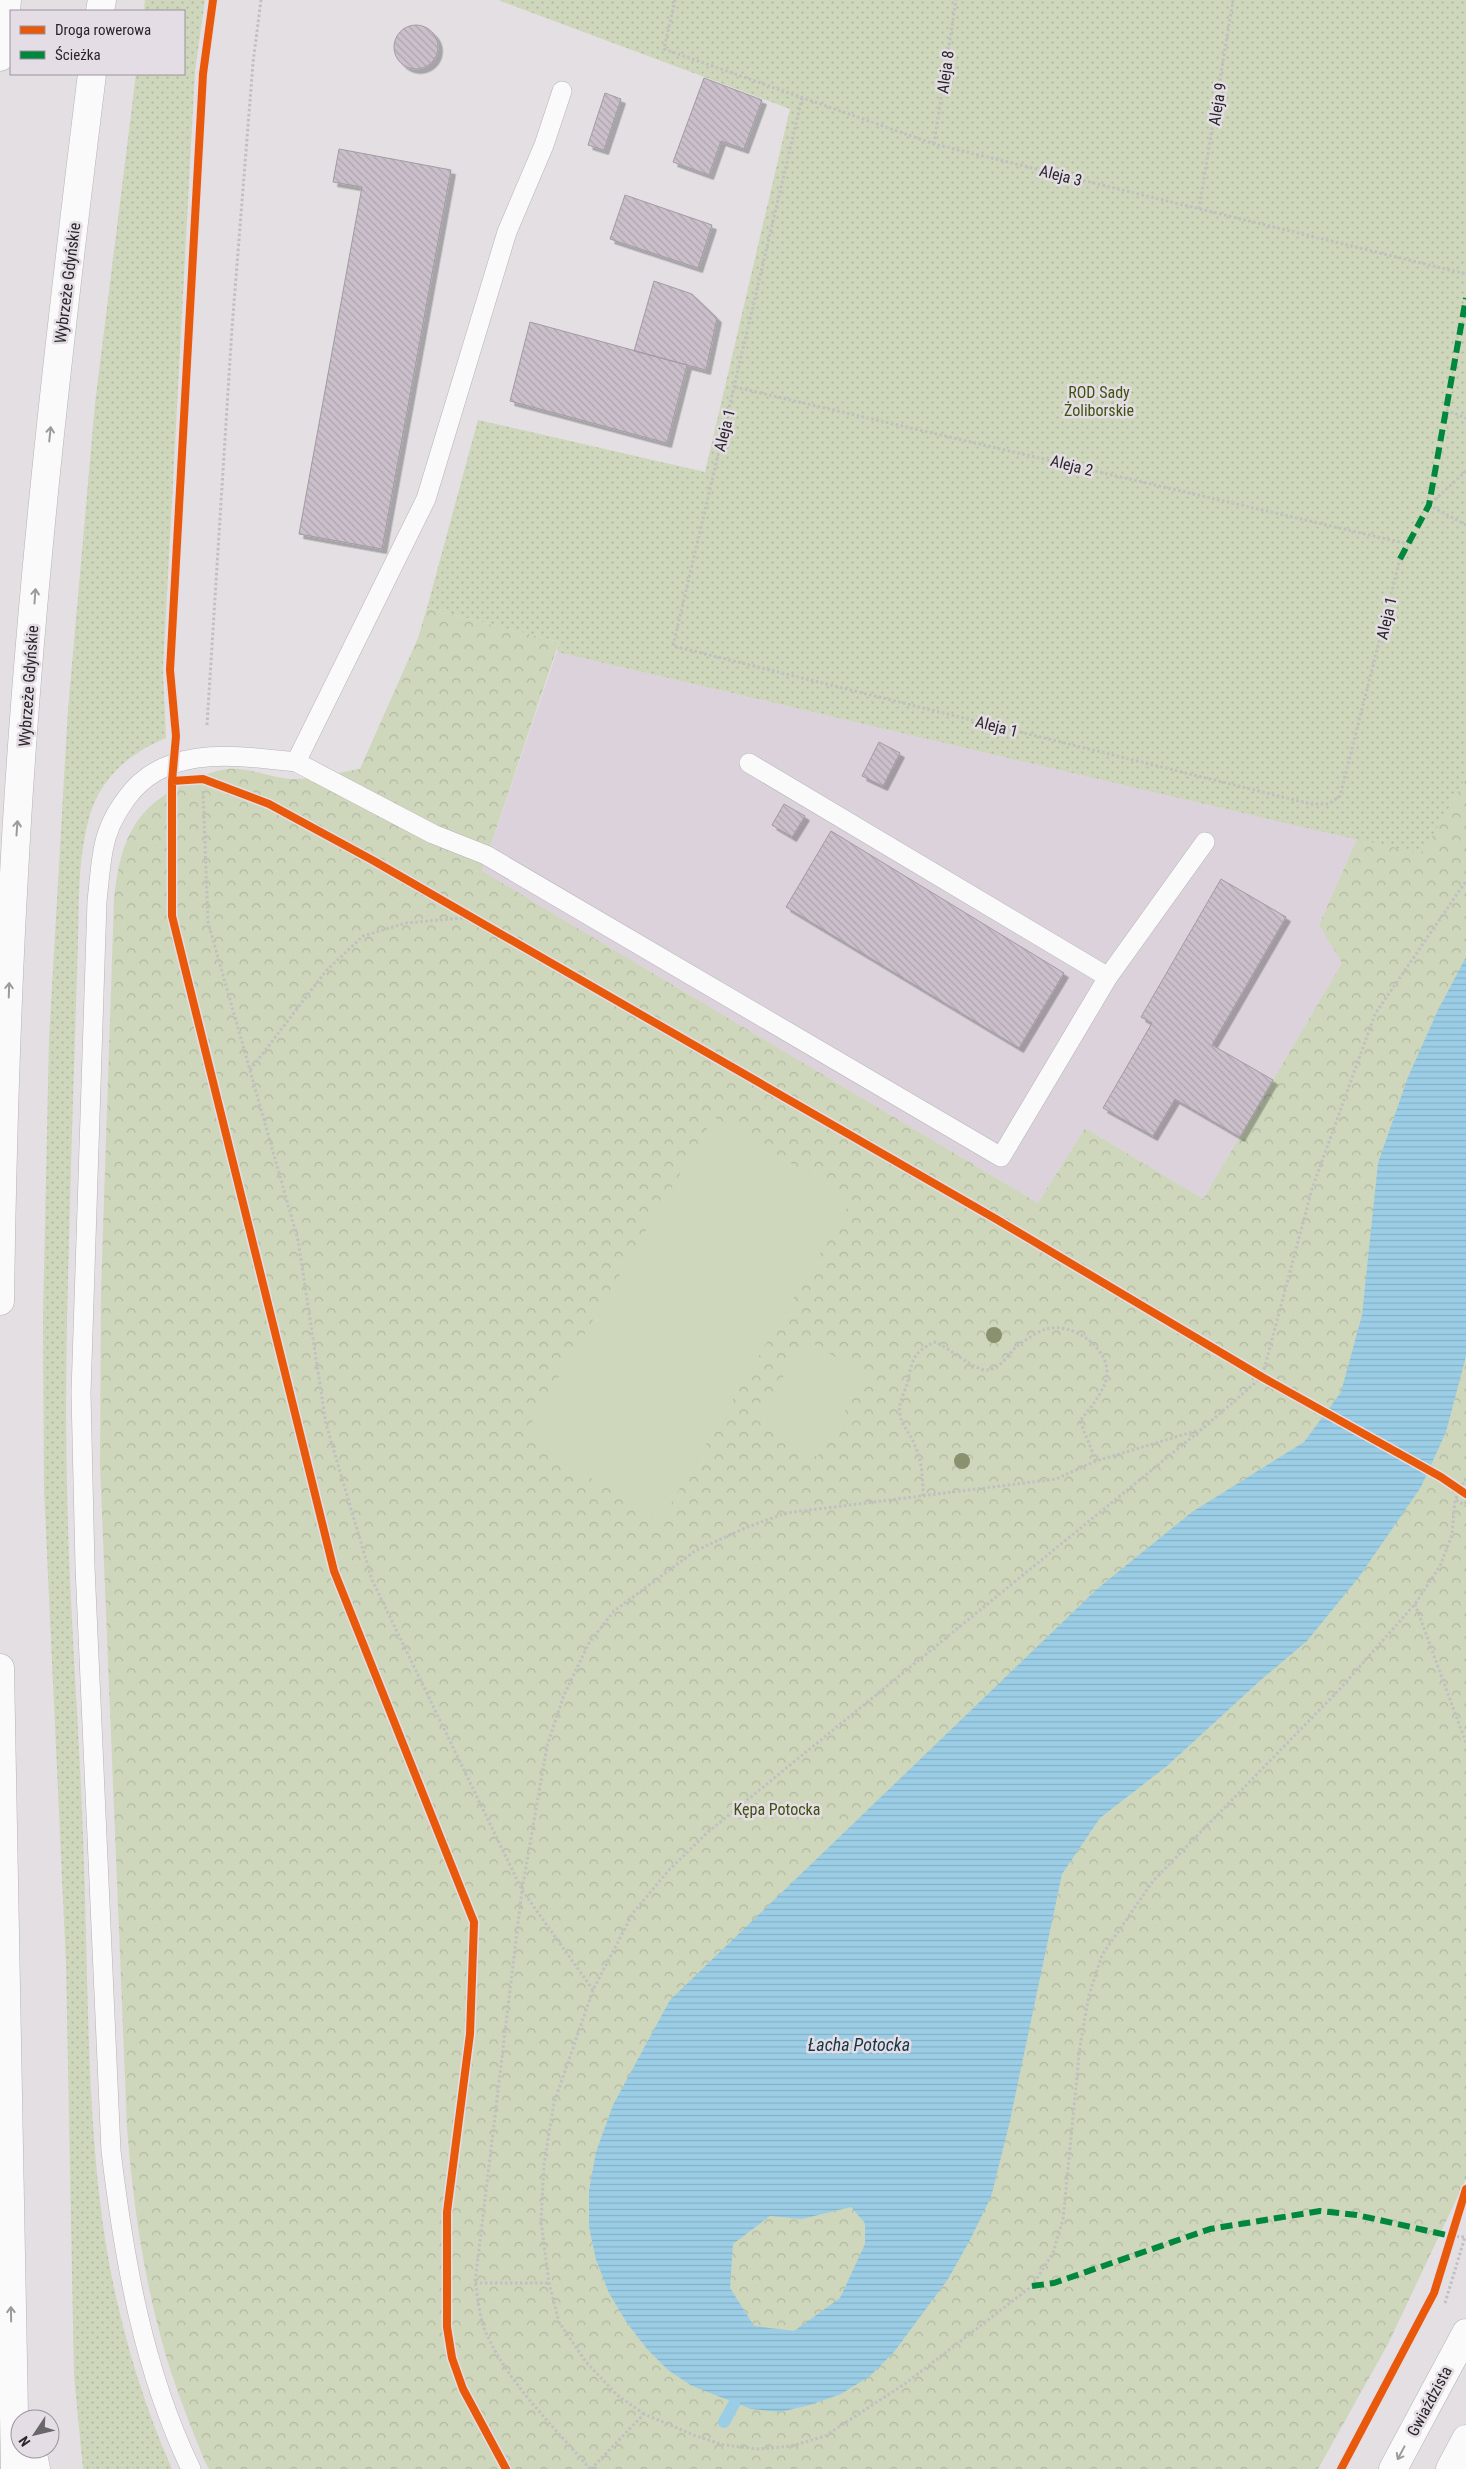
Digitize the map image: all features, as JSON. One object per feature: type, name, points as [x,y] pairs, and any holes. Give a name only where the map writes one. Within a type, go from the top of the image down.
[{"type":"main road","points":[[0,57],[7,0]]},
{"type":"main road","name":"Wybrzeże Gdyńskie","points":[[0,1301],[2,1187],[14,874],[38,552],[62,316],[92,75]]},
{"type":"main road","points":[[0,1668],[15,2469]]},
{"type":"main road","name":"Gwiaździsta","points":[[1393,2469],[1466,2333]]},
{"type":"main road","points":[[12,2363],[23,2409]]},
{"type":"main road","points":[[1450,2469],[1466,2439]]},
{"type":"lane","points":[[296,762],[426,499],[507,232],[544,145],[562,91]]},
{"type":"lane","points":[[191,2469],[171,2420],[138,2312],[120,2228],[111,2151],[85,1567],[81,1393],[97,901],[103,851],[112,819],[138,784],[164,766],[204,756],[243,756],[296,762],[433,834],[486,855],[1001,1157],[1108,977],[1205,842]]},
{"type":"lane","points":[[749,763],[1108,977]]},
{"type":"path","points":[[261,0],[253,63],[233,309],[204,756],[208,922],[298,1240],[326,1424],[372,1580],[522,1890],[593,1990]]},
{"type":"path","points":[[735,386],[802,98]]},
{"type":"path","points":[[1446,410],[1466,418]]},
{"type":"path","points":[[1466,471],[1429,505],[1466,525]]},
{"type":"path","points":[[1466,881],[1375,1014],[1312,1189],[1262,1377],[1202,1430],[708,1832],[668,1871],[633,1913],[593,1990],[554,2103],[544,2164],[541,2222],[548,2284],[558,2322],[586,2362],[617,2395],[644,2414],[696,2436],[724,2445],[759,2450],[792,2446],[825,2436],[906,2382],[1032,2286],[1053,2253],[1063,2218],[1080,2046],[1089,1994],[1102,1955],[1153,1881],[1338,1690],[1414,1604],[1440,1566],[1452,1535],[1455,1500],[1463,1492],[1466,1478]]},
{"type":"path","points":[[250,1070],[326,971],[363,936],[406,923],[473,918]]},
{"type":"path","points":[[922,1496],[921,1465],[915,1444],[903,1426],[900,1408],[909,1367],[922,1348],[935,1342],[948,1347],[976,1368],[987,1370],[1002,1363],[1017,1346],[1046,1329],[1062,1328],[1079,1334],[1100,1351],[1106,1365],[1106,1378],[1098,1399],[1080,1421],[1096,1461]]},
{"type":"path","points":[[644,2414],[591,2469],[521,2388],[494,2350],[483,2326],[475,2283],[522,1890],[546,1746],[564,1695],[589,1643],[614,1611],[694,1551],[744,1528],[786,1513],[1056,1479],[1096,1461],[1202,1430]]},
{"type":"path","points":[[1455,1500],[1466,1506]]},
{"type":"path","points":[[1414,1604],[1466,1743]]},
{"type":"path","points":[[1448,2245],[1454,2227]]},
{"type":"path","points":[[475,2283],[548,2284]]},
{"type":"shaded area","points":[[557,652],[1357,839],[1319,925],[1342,963],[1203,1199],[1085,1128],[1038,1203],[482,871]]},
{"type":"green space","points":[[145,0],[205,0],[195,71],[163,669],[166,738],[139,752],[117,769],[108,779],[100,791],[89,818],[81,864],[67,1309],[66,1443],[68,1532],[83,1836],[90,2060],[99,2193],[109,2264],[125,2334],[146,2403],[172,2469],[83,2469],[74,2375],[66,1963],[44,1489],[43,1318],[49,1039],[68,710],[95,404],[136,75],[185,75],[185,10],[144,10]]},
{"type":"green space","name":"ROD Sady Żoliborskie","points":[[498,0],[1466,0],[1466,778],[1422,855],[557,652],[559,642],[427,608],[478,420],[705,472],[790,109]]},
{"type":"green space","name":"Kępa Potocka","points":[[427,608],[559,642],[482,871],[1038,1203],[1085,1128],[1203,1199],[1342,963],[1319,925],[1357,839],[1422,854],[1466,778],[1466,2179],[1388,2344],[1318,2469],[209,2469],[205,2462],[170,2369],[151,2299],[136,2214],[127,2127],[100,1465],[101,1291],[114,900],[120,861],[133,829],[142,815],[154,803],[170,792],[208,774],[228,769],[300,779],[360,769],[418,638]]},
{"type":"green space","points":[[714,1117],[852,1200],[661,1520],[523,1437]]},
{"type":"green space","points":[[806,1339],[866,1376],[817,1457],[757,1420]]},
{"type":"water","name":"Łacha Potocka","points":[[1466,957],[1466,1356],[1446,1432],[1421,1487],[1359,1577],[1307,1641],[1262,1679],[1167,1766],[1100,1818],[1062,1874],[1009,2125],[991,2197],[948,2279],[894,2352],[870,2376],[841,2394],[810,2405],[780,2412],[751,2409],[692,2386],[668,2370],[647,2349],[627,2323],[609,2293],[596,2260],[589,2227],[589,2190],[596,2152],[613,2105],[670,2000],[1097,1589],[1192,1512],[1304,1442],[1341,1392],[1362,1315],[1378,1163],[1408,1077],[1438,1010]],"holes":[[[851,2207],[865,2223],[865,2244],[840,2298],[794,2331],[754,2326],[730,2288],[733,2244],[770,2216],[802,2219]]]},
{"type":"building","points":[[420,25],[432,31],[437,38],[437,56],[432,63],[425,68],[412,69],[404,66],[397,59],[394,43],[397,35],[404,28]]},
{"type":"building","points":[[704,78],[762,100],[744,149],[721,141],[709,175],[673,162]]},
{"type":"building","points":[[605,93],[621,99],[604,150],[588,145]]},
{"type":"building","points":[[339,149],[451,170],[382,549],[299,534],[362,187],[333,182]]},
{"type":"building","points":[[625,195],[712,225],[698,268],[610,239]]},
{"type":"building","points":[[654,281],[692,294],[717,318],[706,370],[634,351]]},
{"type":"building","points":[[530,322],[687,365],[667,443],[510,401]]},
{"type":"building","points":[[879,742],[900,753],[883,786],[862,776]]},
{"type":"building","points":[[784,804],[805,816],[792,837],[772,825]]},
{"type":"building","points":[[831,831],[1064,973],[1019,1048],[786,907]]},
{"type":"building","points":[[1221,879],[1286,917],[1212,1045],[1273,1080],[1240,1137],[1175,1099],[1153,1136],[1103,1108],[1152,1023],[1141,1017]]},
{"type":"waterway","points":[[724,2422],[734,2404]]},
{"type":"marked path","points":[[1400,559],[1429,505],[1466,298]]},
{"type":"marked path","points":[[1032,2286],[1054,2283],[1210,2229],[1320,2211],[1357,2215],[1451,2236]]},
{"type":"cycle path","points":[[213,0],[203,74],[170,670],[176,736],[172,781],[172,916],[334,1571],[474,1922],[470,2034],[447,2212],[447,2327],[452,2358],[463,2389],[506,2469]]},
{"type":"cycle path","points":[[172,781],[203,779],[269,804],[374,861],[996,1219],[1262,1377],[1441,1477],[1466,1494]]},
{"type":"cycle path","points":[[1341,2469],[1434,2293],[1466,2189]]}]
